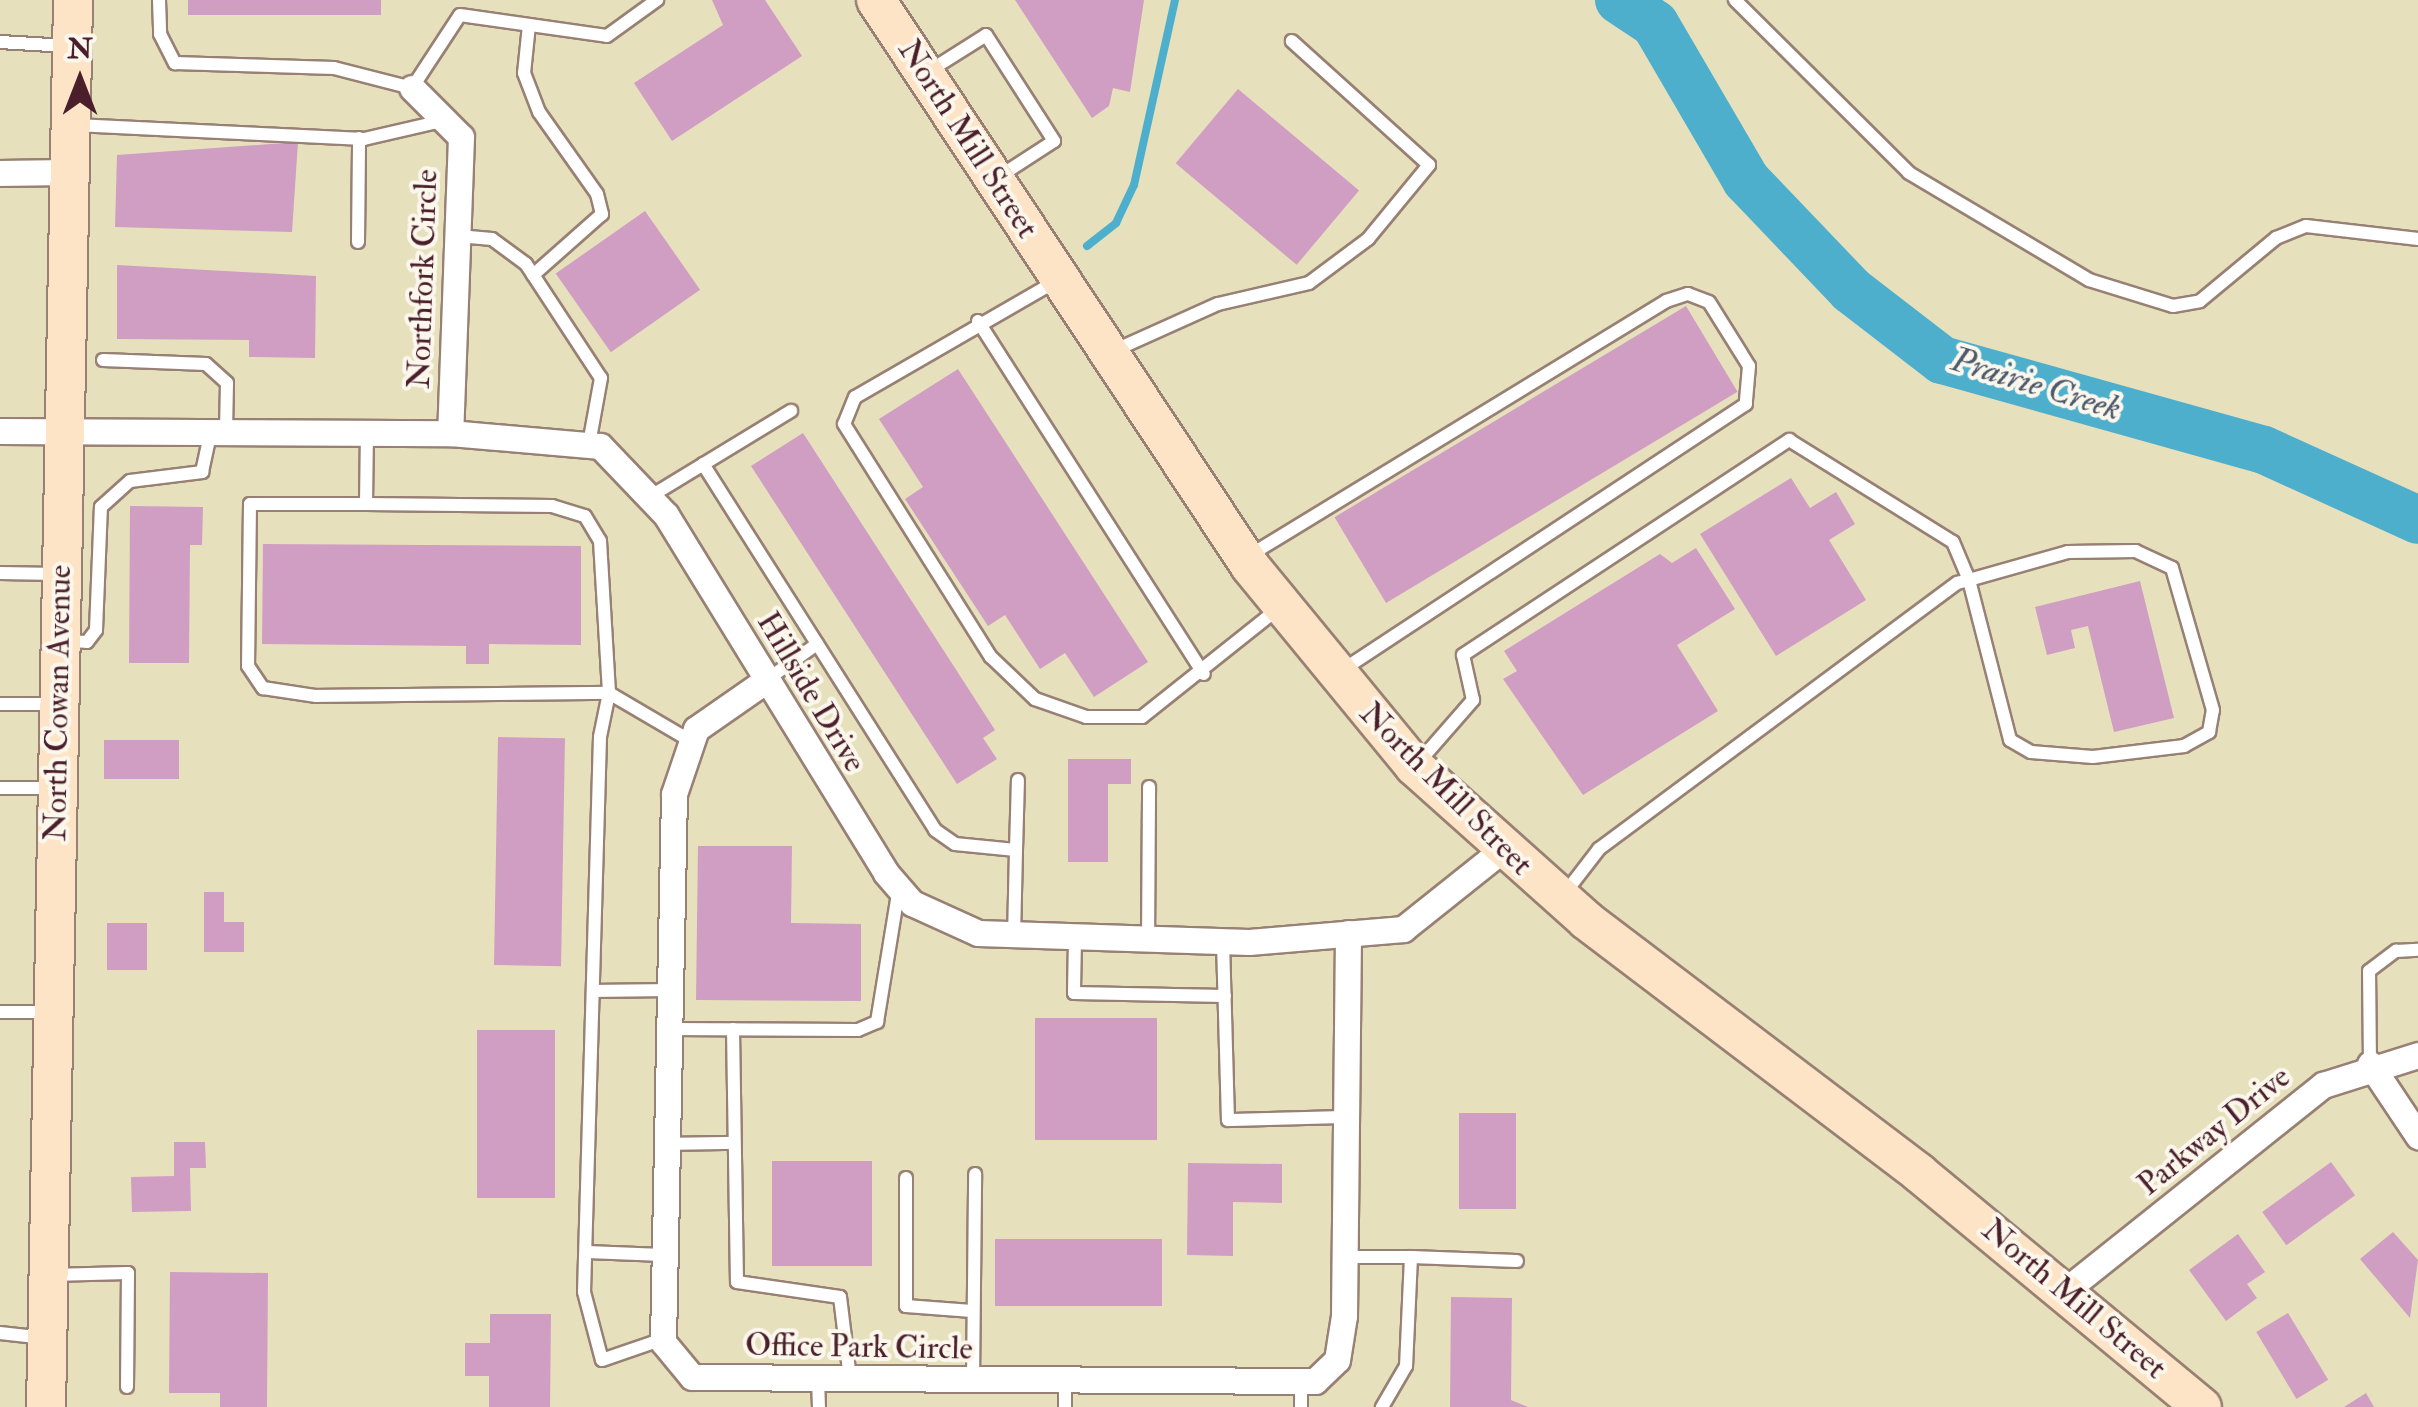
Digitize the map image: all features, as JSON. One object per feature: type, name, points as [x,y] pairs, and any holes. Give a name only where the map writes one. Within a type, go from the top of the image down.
[{"type":"main road","name":"North Cowan Avenue","points":[[46,1407],[50,1012],[73,172],[73,0]]},
{"type":"main road","name":"North Mill Street","points":[[876,0],[1245,558],[1335,676],[1414,766],[1560,899],[2066,1290],[2202,1407]]},
{"type":"street","name":"Northfork Circle","points":[[412,88],[461,137],[450,433]]},
{"type":"street","points":[[0,172],[73,172]]},
{"type":"street","name":"Hillside Drive","points":[[0,431],[66,428],[450,433],[589,444],[630,468],[651,496],[900,888],[978,933],[1223,942],[1403,929],[1428,916],[1502,850]]},
{"type":"street","points":[[663,1340],[665,1029],[674,794],[689,740],[765,681]]},
{"type":"street","name":"Office Park Circle","points":[[663,1340],[692,1377],[973,1382],[1065,1394],[1301,1396],[1337,1360],[1345,1257],[1348,933]]},
{"type":"street","name":"Parkway Drive","points":[[2066,1290],[2323,1085],[2370,1064],[2418,1055]]},
{"type":"street","points":[[2370,1064],[2418,1136]]},
{"type":"lane","points":[[160,0],[160,34],[174,63],[334,68],[412,88],[460,15],[607,36],[657,0]]},
{"type":"lane","points":[[1735,0],[1909,173],[2088,280],[2173,306],[2200,301],[2276,238],[2306,226],[2418,239]]},
{"type":"lane","points":[[528,25],[524,73],[539,112],[598,194],[602,214],[533,275]]},
{"type":"lane","points":[[924,74],[986,35],[1054,141],[994,180]]},
{"type":"lane","points":[[1109,352],[1218,304],[1309,282],[1368,239],[1428,166],[1292,41]]},
{"type":"lane","points":[[0,42],[73,46]]},
{"type":"lane","points":[[73,124],[359,138],[445,120]]},
{"type":"lane","points":[[358,242],[359,138]]},
{"type":"lane","points":[[458,236],[506,246],[533,275],[601,378],[589,444]]},
{"type":"lane","points":[[1060,278],[978,321],[855,397],[844,424],[992,657],[1036,698],[1086,717],[1142,717],[1204,674],[1281,607]]},
{"type":"lane","points":[[1245,558],[1666,301],[1688,294],[1708,302],[1749,366],[1746,404],[1335,676]]},
{"type":"lane","points":[[978,321],[1204,674]]},
{"type":"lane","points":[[60,641],[88,642],[96,630],[101,507],[130,482],[202,472],[219,430],[227,384],[206,364],[103,360]]},
{"type":"lane","points":[[651,496],[791,411]]},
{"type":"lane","points":[[366,432],[366,504]]},
{"type":"lane","points":[[1414,766],[1472,700],[1464,656],[1789,440],[1953,542],[1969,580],[2010,740],[2031,752],[2092,757],[2184,746],[2209,732],[2213,710],[2172,568],[2136,552],[2068,552],[1969,580],[1599,849],[1560,899]]},
{"type":"lane","points":[[704,464],[935,830],[956,844],[1016,850]]},
{"type":"lane","points":[[663,1340],[602,1360],[584,1292],[600,737],[609,693],[600,542],[586,516],[552,506],[250,504],[248,666],[263,688],[316,696],[609,693],[689,740]]},
{"type":"lane","points":[[0,574],[62,574]]},
{"type":"lane","points":[[765,681],[817,644]]},
{"type":"lane","points":[[0,704],[58,704]]},
{"type":"lane","points":[[1014,936],[1018,780]]},
{"type":"lane","points":[[1148,940],[1149,787]]},
{"type":"lane","points":[[0,788],[56,788]]},
{"type":"lane","points":[[665,1029],[858,1030],[887,1004],[900,888]]},
{"type":"lane","points":[[1075,939],[1074,993],[1225,996]]},
{"type":"lane","points":[[1223,942],[1228,1120],[1346,1117]]},
{"type":"lane","points":[[2370,1064],[2369,971],[2396,951],[2418,950]]},
{"type":"lane","points":[[595,991],[666,990]]},
{"type":"lane","points":[[0,1012],[50,1012]]},
{"type":"lane","points":[[734,1029],[737,1282],[840,1297],[850,1379]]},
{"type":"lane","points":[[664,1144],[734,1143]]},
{"type":"lane","points":[[973,1382],[975,1174]]},
{"type":"lane","points":[[906,1178],[906,1306],[972,1311]]},
{"type":"lane","points":[[587,1252],[664,1255]]},
{"type":"lane","points":[[1345,1257],[1517,1261]]},
{"type":"lane","points":[[1382,1407],[1406,1366],[1411,1257]]},
{"type":"lane","points":[[48,1275],[128,1273],[127,1387]]},
{"type":"lane","points":[[0,1333],[48,1338]]},
{"type":"lane","points":[[818,1379],[819,1407]]},
{"type":"building","points":[[188,0],[381,0],[381,15],[188,15]]},
{"type":"building","points":[[712,0],[765,0],[802,56],[672,141],[634,83],[723,25]]},
{"type":"building","points":[[1015,0],[1144,0],[1130,92],[1113,88],[1109,106],[1092,118]]},
{"type":"building","points":[[1238,89],[1359,191],[1297,265],[1176,163]]},
{"type":"building","points":[[298,142],[292,232],[115,227],[117,155]]},
{"type":"building","points":[[645,211],[700,290],[611,352],[556,274]]},
{"type":"building","points":[[117,265],[316,276],[315,358],[249,357],[249,340],[117,339]]},
{"type":"building","points":[[1686,306],[1738,392],[1386,603],[1335,517]]},
{"type":"building","points":[[958,369],[1148,662],[1094,697],[1065,653],[1040,669],[1005,615],[988,626],[905,499],[923,487],[879,419]]},
{"type":"building","points":[[803,433],[995,730],[983,738],[997,759],[957,784],[751,466]]},
{"type":"building","points":[[1791,478],[1810,508],[1836,492],[1855,524],[1829,540],[1866,600],[1776,656],[1700,534]]},
{"type":"building","points":[[130,506],[203,507],[202,545],[190,545],[189,663],[129,663]]},
{"type":"building","points":[[263,544],[581,546],[581,645],[489,644],[489,664],[466,664],[466,646],[262,644]]},
{"type":"building","points":[[1696,548],[1735,609],[1677,645],[1718,711],[1583,795],[1503,679],[1517,671],[1504,651],[1660,554],[1672,563]]},
{"type":"building","points":[[2140,581],[2174,718],[2114,732],[2088,626],[2071,630],[2075,648],[2047,655],[2035,607]]},
{"type":"building","points":[[498,737],[565,738],[561,966],[494,965]]},
{"type":"building","points":[[104,740],[179,740],[179,779],[104,779]]},
{"type":"building","points":[[1068,759],[1131,759],[1131,784],[1108,784],[1108,862],[1068,862]]},
{"type":"building","points":[[698,846],[792,846],[791,923],[861,924],[861,1001],[696,1000]]},
{"type":"building","points":[[204,892],[224,892],[224,922],[244,922],[244,952],[204,952]]},
{"type":"building","points":[[107,923],[147,923],[147,970],[107,970]]},
{"type":"building","points":[[1035,1018],[1157,1018],[1157,1140],[1035,1140]]},
{"type":"building","points":[[477,1030],[555,1030],[555,1198],[477,1198]]},
{"type":"building","points":[[1459,1113],[1516,1113],[1516,1209],[1459,1209]]},
{"type":"building","points":[[174,1142],[205,1142],[206,1168],[190,1168],[191,1211],[132,1212],[131,1177],[174,1176]]},
{"type":"building","points":[[772,1161],[872,1161],[872,1266],[772,1266]]},
{"type":"building","points":[[2331,1162],[2355,1195],[2286,1245],[2262,1212]]},
{"type":"building","points":[[1188,1163],[1282,1164],[1282,1203],[1233,1202],[1233,1256],[1187,1255]]},
{"type":"building","points":[[2393,1232],[2418,1260],[2410,1318],[2360,1259]]},
{"type":"building","points":[[2238,1234],[2265,1272],[2247,1284],[2257,1298],[2226,1321],[2189,1270]]},
{"type":"building","points":[[995,1239],[1162,1239],[1162,1306],[995,1306]]},
{"type":"building","points":[[170,1272],[268,1273],[267,1407],[220,1407],[220,1393],[169,1393]]},
{"type":"building","points":[[1451,1297],[1512,1298],[1511,1400],[1528,1407],[1450,1407]]},
{"type":"building","points":[[2288,1313],[2328,1380],[2296,1399],[2256,1332]]},
{"type":"building","points":[[490,1314],[551,1314],[550,1407],[489,1407],[489,1376],[465,1376],[465,1343],[490,1343]]},
{"type":"building","points":[[2366,1393],[2374,1407],[2344,1407]]},
{"type":"waterway","points":[[1087,246],[1116,223],[1134,185],[1175,0]]},
{"type":"waterway","name":"Prairie Creek","points":[[1619,0],[1655,24],[1746,180],[1851,290],[1942,360],[2264,450],[2418,520]]}]
